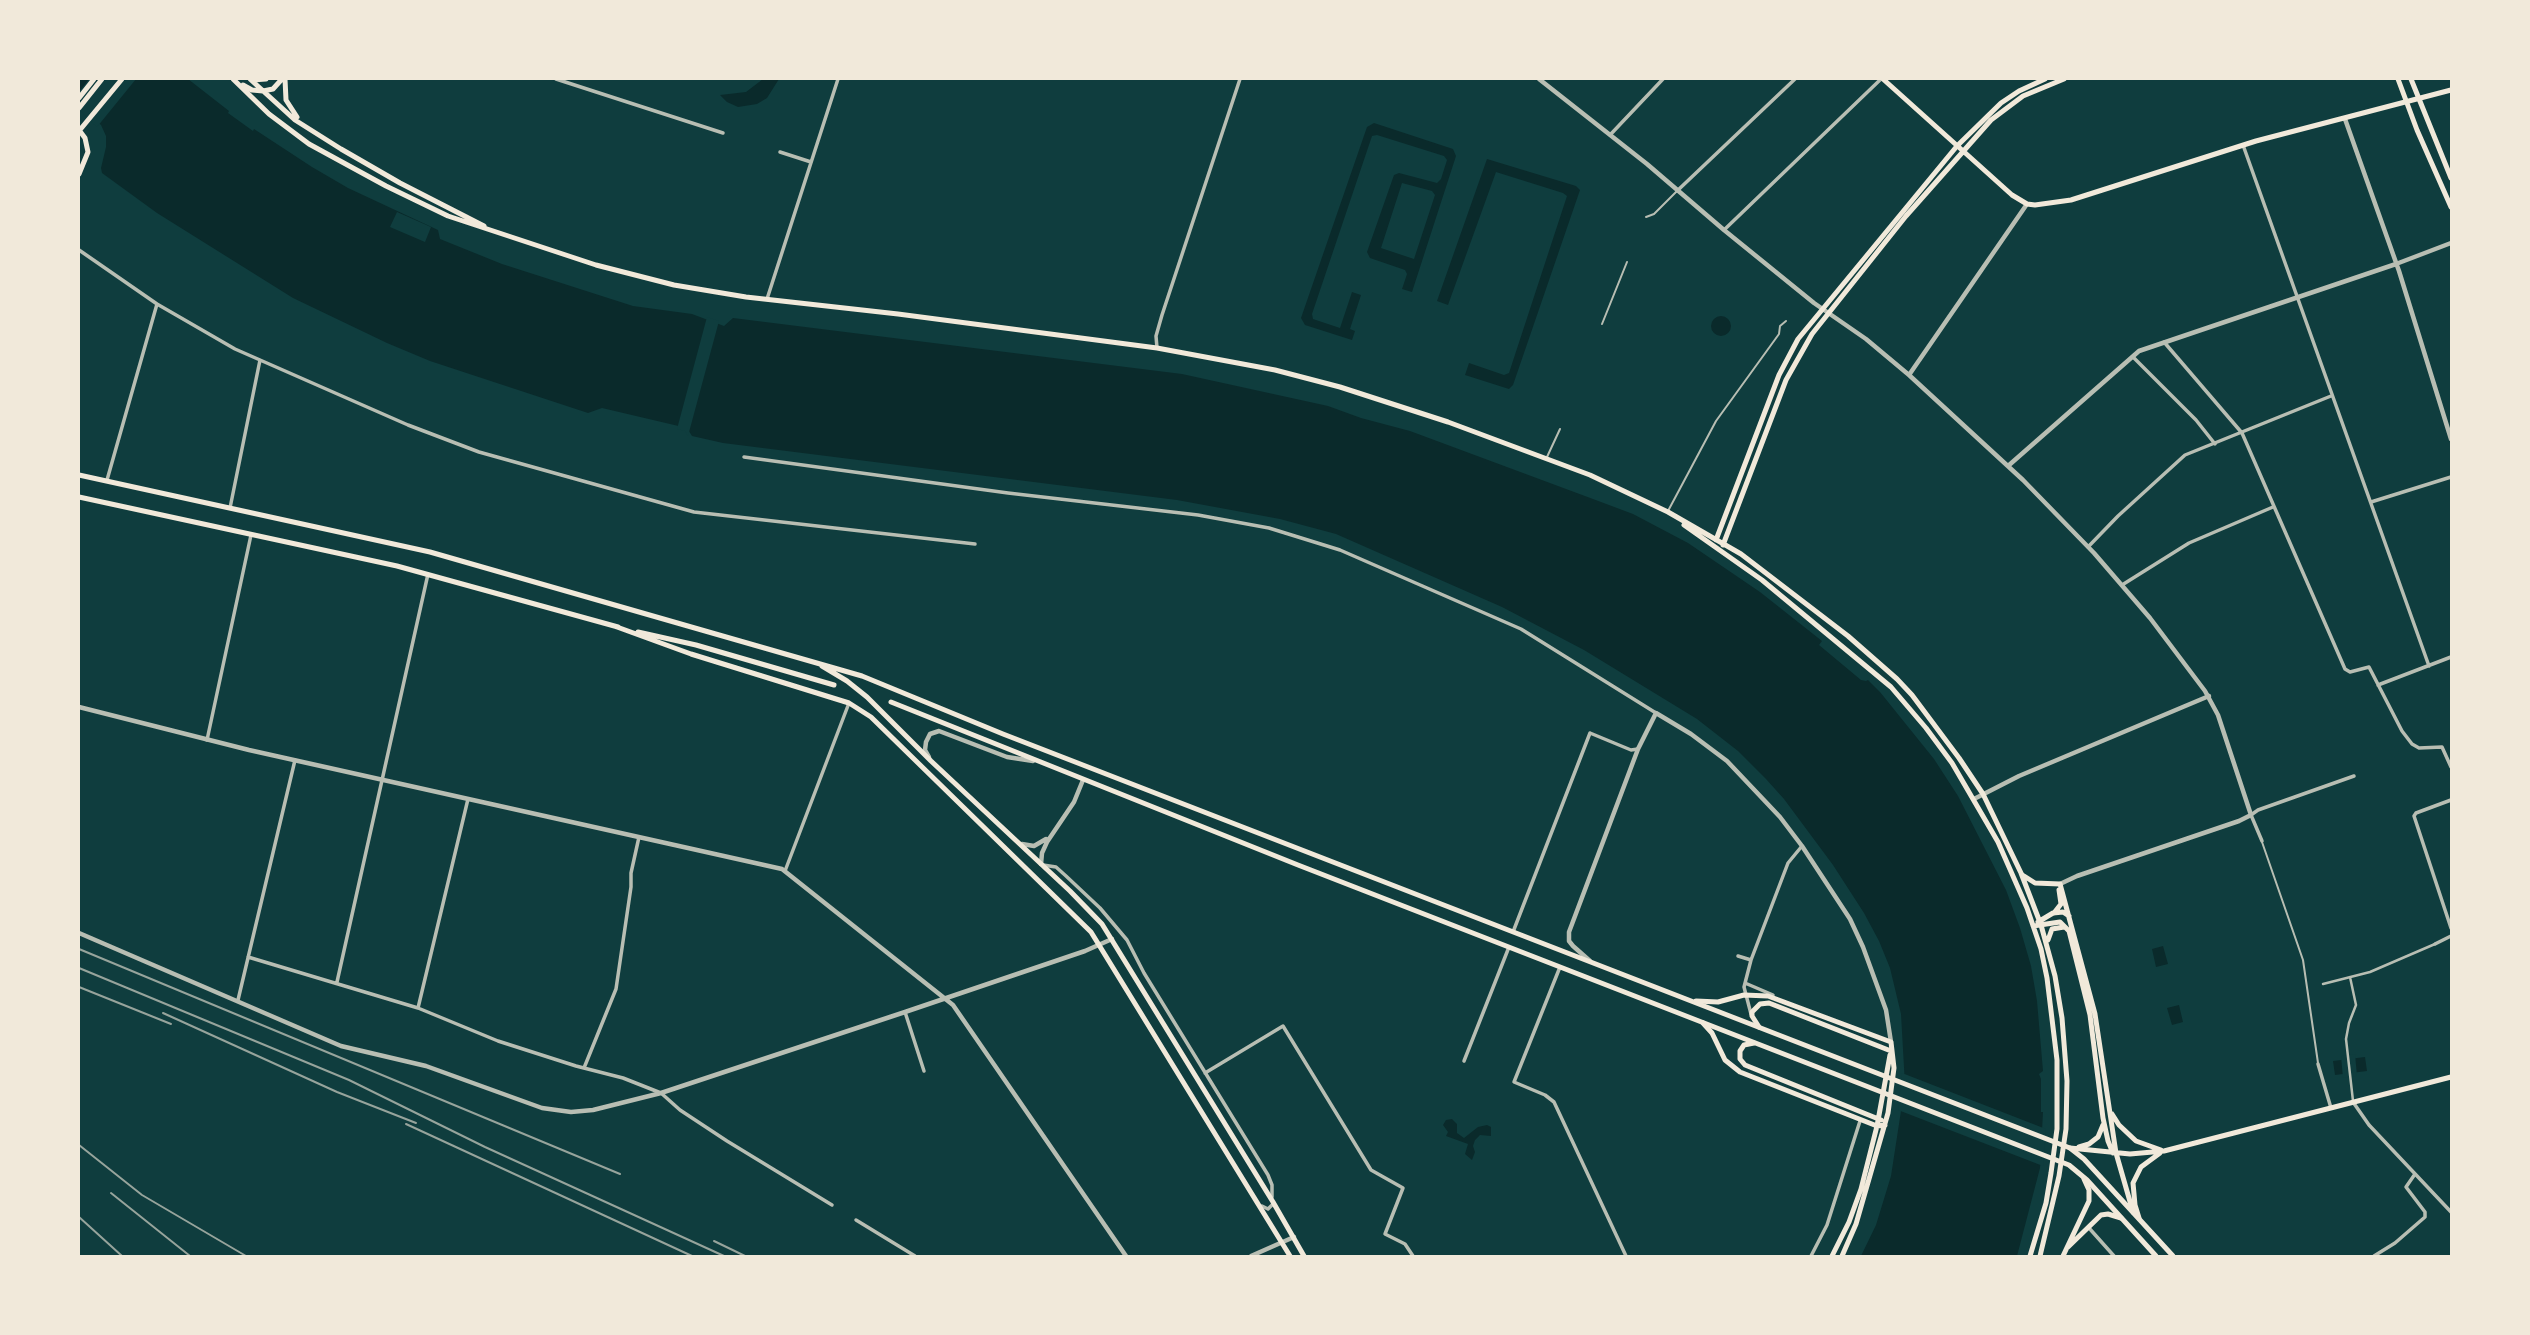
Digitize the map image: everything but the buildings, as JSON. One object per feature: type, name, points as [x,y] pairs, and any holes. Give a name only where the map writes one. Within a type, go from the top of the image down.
[{"type":"main road","points":[[79,98],[94,79]]},
{"type":"main road","points":[[79,108],[102,79]]},
{"type":"main road","points":[[79,174],[88,152],[85,138],[79,132],[122,79]]},
{"type":"main road","points":[[234,79],[252,90],[263,91],[273,89],[284,79]]},
{"type":"main road","points":[[234,79],[269,114],[328,155],[386,186],[448,216],[631,275],[728,294],[1157,348],[1275,370],[1340,387],[1547,458],[1627,492],[1717,538],[1826,619],[1898,680],[1933,722],[1983,794],[2021,873],[2048,947],[2064,1039],[2067,1081],[2066,1129],[2054,1204],[2040,1256]]},
{"type":"main road","points":[[250,79],[265,79]]},
{"type":"main road","points":[[250,79],[295,120],[309,129],[376,170],[499,234]]},
{"type":"main road","points":[[284,79],[284,94],[288,106],[309,129]]},
{"type":"main road","points":[[1882,79],[2012,195],[2027,204],[2045,205],[2071,200],[2243,145],[2451,90]]},
{"type":"main road","points":[[1713,546],[1779,375],[1798,339],[1959,148],[2001,103],[2045,79]]},
{"type":"main road","points":[[1721,551],[1786,380],[1804,345],[1959,148],[2013,102],[2034,90],[2064,79]]},
{"type":"main road","points":[[2398,80],[2405,84],[2411,79],[2451,178]]},
{"type":"main road","points":[[2398,80],[2451,207]]},
{"type":"main road","points":[[79,475],[440,555],[806,659],[906,693],[1003,734],[2070,1148],[2084,1158],[2173,1256]]},
{"type":"main road","points":[[79,497],[429,574],[617,627],[696,645],[834,685]]},
{"type":"main road","points":[[1668,512],[1782,596],[1891,687],[1926,728],[1974,799],[2003,852],[2033,926],[2047,978],[2057,1060],[2057,1129],[2046,1203],[2030,1256]]},
{"type":"main road","points":[[617,627],[691,654],[849,703],[863,710],[1082,921],[1100,945],[1262,1206],[1290,1256]]},
{"type":"main road","points":[[806,659],[847,681],[886,715],[1095,916],[1112,939],[1304,1256]]},
{"type":"main road","points":[[891,702],[1083,780],[2069,1166],[2080,1173],[2156,1256]]},
{"type":"main road","points":[[2021,873],[2035,883],[2060,884]]},
{"type":"main road","points":[[2033,926],[2053,913],[2061,904],[2060,884]]},
{"type":"main road","points":[[2060,884],[2095,1014],[2115,1153],[2133,1212]]},
{"type":"main road","points":[[2053,913],[2063,912],[2071,919]]},
{"type":"main road","points":[[2041,922],[2060,922],[2066,928],[2082,978],[2108,1141],[2115,1153]]},
{"type":"main road","points":[[2048,947],[2052,929],[2060,926],[2066,928]]},
{"type":"main road","points":[[1693,1001],[1718,1002],[1744,995],[1768,996],[1891,1042],[1879,1118],[1861,1189],[1832,1256]]},
{"type":"main road","points":[[1759,1027],[1752,1016],[1756,1006],[1769,1003],[1891,1052]]},
{"type":"main road","points":[[1701,1021],[1712,1033],[1725,1060],[1740,1072],[1860,1120],[1877,1126],[1885,1125]]},
{"type":"main road","points":[[1754,1043],[1744,1045],[1740,1051],[1740,1059],[1745,1065],[1879,1118],[1885,1125]]},
{"type":"main road","points":[[1842,1256],[1856,1224],[1885,1125],[1894,1068],[1891,1052]]},
{"type":"main road","points":[[2070,1148],[2145,1154],[2164,1151],[2451,1077]]},
{"type":"main road","points":[[2108,1100],[2112,1115],[2127,1134],[2143,1145],[2164,1151]]},
{"type":"main road","points":[[2070,1148],[2089,1144],[2098,1137],[2104,1118]]},
{"type":"main road","points":[[2140,1220],[2134,1205],[2133,1182],[2141,1167],[2164,1151]]},
{"type":"main road","points":[[2063,1256],[2089,1201],[2089,1189],[2080,1173]]},
{"type":"main road","points":[[2066,1250],[2101,1215],[2121,1218]]},
{"type":"street","points":[[556,79],[723,133]]},
{"type":"street","points":[[767,299],[838,79]]},
{"type":"street","points":[[1157,348],[1156,336],[1162,315],[1240,79]]},
{"type":"street","points":[[1539,79],[1823,309],[1873,344],[2008,466],[2088,547],[2150,618],[2209,696],[2262,841]]},
{"type":"street","points":[[1610,135],[1662,79]]},
{"type":"street","points":[[1677,191],[1795,79]]},
{"type":"street","points":[[1724,230],[1882,79]]},
{"type":"street","points":[[2345,119],[2396,264],[2451,439]]},
{"type":"street","points":[[2243,145],[2428,666]]},
{"type":"street","points":[[780,152],[812,162]]},
{"type":"street","points":[[1909,375],[2027,204]]},
{"type":"street","points":[[2008,466],[2139,351],[2451,243]]},
{"type":"street","points":[[79,250],[157,304],[235,349],[420,430],[479,452],[678,509],[975,544]]},
{"type":"street","points":[[107,482],[157,304]]},
{"type":"street","points":[[2164,342],[2242,433],[2345,669],[2350,672],[2369,667],[2402,731],[2412,744],[2419,748],[2442,747],[2451,768]]},
{"type":"street","points":[[2133,357],[2216,444]]},
{"type":"street","points":[[230,508],[260,360]]},
{"type":"street","points":[[2088,547],[2183,457],[2331,396]]},
{"type":"street","points":[[744,457],[1008,493],[1198,515],[1269,528],[1340,550],[1521,629],[1691,734],[1727,761],[1764,799],[1802,845],[1850,919],[1886,1010],[1891,1042]]},
{"type":"street","points":[[2371,502],[2451,477]]},
{"type":"street","points":[[2122,585],[2189,543],[2273,507]]},
{"type":"street","points":[[207,740],[251,535]]},
{"type":"street","points":[[337,982],[429,574]]},
{"type":"street","points":[[2378,685],[2451,657]]},
{"type":"street","points":[[1974,799],[2209,696]]},
{"type":"street","points":[[785,871],[849,703]]},
{"type":"street","points":[[79,707],[207,740],[785,871],[946,997],[1126,1256]]},
{"type":"street","points":[[1590,961],[1569,941],[1569,932],[1638,748],[1656,712]]},
{"type":"street","points":[[931,761],[925,746],[930,734],[939,731],[1007,757],[1040,762]]},
{"type":"street","points":[[1513,932],[1590,733],[1631,750],[1638,748]]},
{"type":"street","points":[[238,1000],[295,760]]},
{"type":"street","points":[[2060,884],[2239,821],[2261,808],[2354,776]]},
{"type":"street","points":[[1083,780],[1074,802],[1042,853],[1042,864],[1056,867],[1100,908],[1127,940],[1144,974],[1271,1180],[1272,1207],[1268,1209],[1262,1206]]},
{"type":"street","points":[[418,1008],[468,799]]},
{"type":"street","points":[[2451,800],[2416,813],[2414,819],[2451,929]]},
{"type":"street","points":[[1017,842],[1034,846],[1052,834]]},
{"type":"street","points":[[584,1068],[614,996],[631,873],[639,837]]},
{"type":"street","points":[[1752,1016],[1744,995],[1744,982],[1788,863],[1802,845]]},
{"type":"street","points":[[79,933],[341,1046],[426,1066],[542,1108],[571,1112],[593,1110],[661,1093],[905,1012],[1112,939]]},
{"type":"street","points":[[2323,984],[2370,972],[2451,936]]},
{"type":"street","points":[[1464,1061],[1509,947]]},
{"type":"street","points":[[1738,956],[1751,960]]},
{"type":"street","points":[[248,957],[418,1008],[498,1041],[584,1068],[623,1077],[661,1093],[680,1110],[832,1205]]},
{"type":"street","points":[[1560,967],[1514,1082],[1553,1102],[1626,1256]]},
{"type":"street","points":[[2350,977],[2356,1005],[2348,1023],[2346,1039],[2353,1102],[2369,1125],[2451,1212]]},
{"type":"street","points":[[1744,982],[1784,1000]]},
{"type":"street","points":[[905,1012],[924,1071]]},
{"type":"street","points":[[1205,1073],[1283,1026],[1371,1170],[1402,1188],[1385,1234],[1405,1244],[1413,1256]]},
{"type":"street","points":[[2318,1064],[2331,1108]]},
{"type":"street","points":[[1811,1256],[1827,1226],[1860,1120]]},
{"type":"street","points":[[2374,1256],[2395,1243],[2425,1217],[2425,1212],[2406,1186],[2415,1174]]},
{"type":"street","points":[[856,1220],[915,1256]]},
{"type":"street","points":[[2088,1226],[2115,1256]]},
{"type":"street","points":[[1251,1256],[1294,1237]]},
{"type":"lane","points":[[1646,217],[1654,214],[1677,191]]},
{"type":"lane","points":[[1602,324],[1626,262]]},
{"type":"lane","points":[[1668,512],[1716,421],[1786,321]]},
{"type":"lane","points":[[1547,458],[1560,429]]},
{"type":"lane","points":[[2262,841],[2303,960],[2318,1064]]},
{"type":"water","points":[[79,79],[188,79],[253,131],[254,129],[348,188],[438,230],[440,239],[502,264],[633,306],[692,314],[724,326],[733,318],[1182,374],[1328,406],[1410,431],[1633,514],[1688,543],[1760,592],[1822,641],[1819,645],[1861,680],[1868,680],[1880,692],[1934,759],[1958,796],[2006,890],[2031,966],[2043,1071],[2039,1074],[2043,1112],[2040,1168],[2017,1256],[1861,1256],[1876,1225],[1891,1176],[1905,1085],[1901,1014],[1890,968],[1879,941],[1833,865],[1784,799],[1738,751],[1697,719],[1584,650],[1502,607],[1336,534],[1280,519],[1177,500],[723,443],[692,436],[687,428],[602,408],[588,413],[430,361],[293,298],[157,213],[102,173],[106,136],[101,125],[79,105]]},
{"type":"water","points":[[763,79],[779,79],[767,98],[757,104],[738,107],[720,95],[746,92]]},
{"type":"water","points":[[1374,123],[1453,149],[1456,156],[1412,292],[1402,289],[1407,274],[1405,270],[1370,258],[1367,252],[1394,175],[1399,173],[1437,183],[1447,160],[1444,156],[1377,135],[1372,136],[1312,314],[1313,319],[1340,328],[1352,292],[1361,295],[1350,329],[1355,331],[1352,340],[1305,325],[1301,318],[1367,127]],"holes":[[[1402,183],[1432,191],[1435,195],[1414,259],[1381,248]]]},
{"type":"water","points":[[1487,159],[1576,186],[1580,190],[1513,385],[1509,389],[1465,375],[1469,363],[1504,375],[1509,373],[1567,196],[1496,172],[1448,305],[1437,301]]},
{"type":"water","points":[[1721,316],[1728,319],[1731,326],[1728,333],[1721,336],[1714,333],[1711,326],[1714,319]]},
{"type":"water","points":[[2163,946],[2168,964],[2156,967],[2152,949]]},
{"type":"water","points":[[2179,1005],[2183,1022],[2172,1025],[2167,1008]]},
{"type":"water","points":[[2365,1057],[2367,1071],[2335,1075],[2333,1061]]},
{"type":"water","points":[[1452,1119],[1457,1124],[1457,1133],[1464,1138],[1478,1127],[1491,1127],[1491,1136],[1480,1135],[1475,1140],[1472,1160],[1465,1154],[1468,1144],[1446,1136],[1448,1132],[1443,1125],[1446,1120]]},
{"type":"pier","points":[[89,79],[136,79],[97,127],[79,110],[79,92]]},
{"type":"pier","points":[[397,212],[431,227],[425,242],[390,227]]},
{"type":"pier","points":[[707,317],[719,321],[688,436],[685,431],[677,429]]},
{"type":"pier","points":[[2355,1054],[2357,1076],[2343,1078],[2341,1056]]},
{"type":"pier","points":[[1902,1073],[2046,1129],[2043,1166],[1898,1110]]},
{"type":"railway","points":[[79,949],[620,1174]]},
{"type":"railway","points":[[79,968],[349,1080],[485,1147],[724,1256]]},
{"type":"railway","points":[[79,987],[171,1024]]},
{"type":"railway","points":[[163,1013],[337,1092],[416,1123]]},
{"type":"railway","points":[[406,1124],[692,1256]]},
{"type":"railway","points":[[79,1145],[142,1195],[246,1256]]},
{"type":"railway","points":[[111,1193],[190,1256]]},
{"type":"railway","points":[[79,1217],[122,1256]]},
{"type":"railway","points":[[714,1241],[745,1256]]}]
